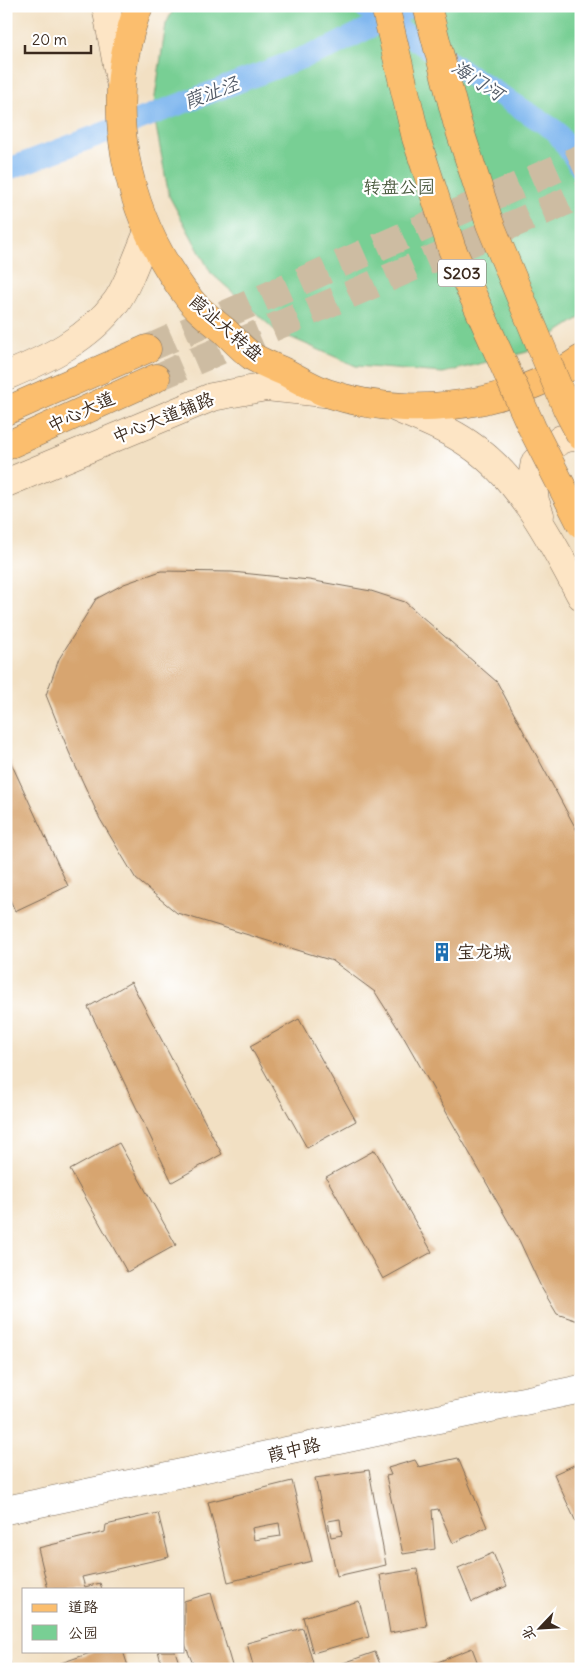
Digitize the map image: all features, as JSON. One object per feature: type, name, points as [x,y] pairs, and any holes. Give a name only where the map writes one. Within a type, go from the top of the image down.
[{"type":"main road","points":[[106,6],[121,84]]},
{"type":"main road","name":"葭沚大转盘","points":[[139,6],[132,25],[121,84],[121,122],[128,174],[134,197],[148,232],[192,302],[253,357],[326,393],[360,402],[394,407],[454,406],[513,393],[569,368],[581,360]]},
{"type":"main road","name":"S203","points":[[385,6],[416,138],[452,249],[532,428],[581,524]]},
{"type":"main road","name":"S203","points":[[427,6],[457,122],[490,224],[567,409],[581,436]]},
{"type":"main road","points":[[6,376],[38,363],[81,338],[116,302],[148,232]]},
{"type":"main road","name":"中心大道","points":[[6,411],[146,349]]},
{"type":"main road","name":"中心大道","points":[[6,446],[156,378]]},
{"type":"main road","name":"中心大道辅路","points":[[6,483],[212,397],[266,387],[326,393]]},
{"type":"main road","points":[[394,407],[470,444],[509,479],[546,531]]},
{"type":"main road","points":[[581,436],[561,440],[535,462],[532,478],[534,501],[546,531],[581,596]]},
{"type":"street","name":"葭中路","points":[[6,1510],[196,1471],[506,1403],[581,1389]]},
{"type":"green space","name":"转盘公园","points":[[175,6],[581,6],[581,317],[527,352],[443,373],[356,366],[276,331],[211,273],[169,196],[153,110],[166,24]]},
{"type":"building","points":[[6,6],[15,6],[6,14]]},
{"type":"building","name":"宝龙城","points":[[161,571],[232,572],[309,580],[371,591],[405,602],[497,682],[581,838],[581,1322],[557,1314],[541,1287],[520,1242],[403,1036],[375,992],[333,961],[177,913],[136,879],[100,819],[69,752],[46,695],[59,659],[96,599],[124,584]]},
{"type":"building","points":[[6,752],[68,886],[15,911],[6,891]]},
{"type":"building","points":[[131,982],[222,1154],[172,1182],[88,1007]]},
{"type":"building","points":[[299,1019],[356,1121],[307,1148],[250,1046]]},
{"type":"building","points":[[119,1143],[176,1245],[127,1272],[70,1170]]},
{"type":"building","points":[[375,1150],[432,1252],[383,1279],[326,1177]]},
{"type":"building","points":[[458,1458],[487,1527],[453,1543],[438,1509],[432,1510],[435,1549],[403,1554],[386,1476],[391,1475],[388,1468],[415,1460],[419,1467]]},
{"type":"building","points":[[581,1462],[581,1533],[554,1474]]},
{"type":"building","points":[[369,1470],[386,1565],[337,1576],[315,1478]],"holes":[[[340,1519],[342,1535],[331,1537],[328,1521]]]},
{"type":"building","points":[[292,1481],[312,1561],[228,1582],[208,1502]],"holes":[[[279,1523],[281,1536],[254,1540],[252,1528]]]},
{"type":"building","points":[[158,1513],[169,1557],[82,1577],[85,1587],[100,1583],[102,1588],[48,1588],[38,1548],[105,1532],[106,1525]]},
{"type":"building","points":[[493,1553],[507,1586],[472,1602],[458,1568]]},
{"type":"building","points":[[417,1569],[427,1626],[390,1633],[380,1575]]},
{"type":"building","points":[[211,1593],[233,1669],[195,1669],[185,1644],[185,1601]]},
{"type":"building","points":[[359,1601],[369,1637],[313,1653],[303,1617]]},
{"type":"building","points":[[303,1628],[313,1663],[295,1669],[254,1669],[247,1643]]},
{"type":"building","points":[[472,1648],[480,1669],[421,1669]]},
{"type":"building","points":[[6,1649],[11,1665],[6,1666]]},
{"type":"building","points":[[93,1652],[123,1652],[129,1669],[60,1669],[58,1664]]},
{"type":"building","points":[[158,1652],[175,1652],[181,1669],[163,1669]]},
{"type":"building","points":[[375,1652],[382,1669],[329,1669],[329,1668]]},
{"type":"waterway","name":"海门河","points":[[363,6],[556,131],[581,168]]},
{"type":"waterway","name":"葭沚泾","points":[[6,170],[331,47],[413,6]]},
{"type":"tunnel","points":[[147,349],[581,158]]},
{"type":"tunnel","points":[[156,378],[581,195]]},
{"type":"place","name":"宝龙城","points":[[442,952]]}]
